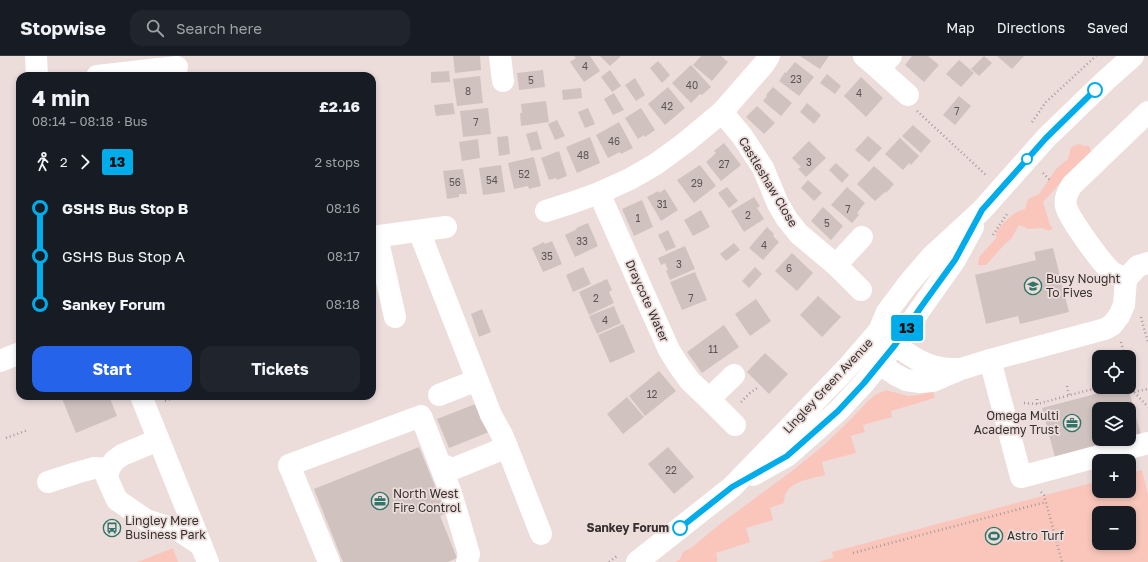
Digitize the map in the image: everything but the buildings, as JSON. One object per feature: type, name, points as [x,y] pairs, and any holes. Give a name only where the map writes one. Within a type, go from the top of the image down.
[{"type":"street","points":[[36,56],[37,72]]},
{"type":"street","points":[[546,211],[599,193],[630,179],[656,164],[686,142],[722,112],[764,64],[769,56]]},
{"type":"street","name":"Lingley Green Avenue","points":[[732,487],[862,351],[879,331],[887,312],[928,262],[982,210],[1046,138],[1105,80],[1133,56]]},
{"type":"street","points":[[503,81],[504,57]]},
{"type":"street","points":[[878,60],[908,95]]},
{"type":"street","points":[[129,72],[178,66]]},
{"type":"street","name":"Castleshaw Close","points":[[722,112],[742,136],[763,168],[778,204],[787,219],[799,234],[836,265],[861,290]]},
{"type":"street","points":[[1125,284],[1100,259],[1069,214],[1066,199],[1067,193],[1072,185],[1148,112]]},
{"type":"street","name":"Draycote Water","points":[[599,193],[669,350],[690,381],[735,425]]},
{"type":"street","name":"Lingley Green Avenue","points":[[636,559],[732,487],[787,456],[838,411],[895,345],[955,260],[982,210]]},
{"type":"street","points":[[376,237],[446,227]]},
{"type":"street","points":[[419,231],[491,415],[502,435],[541,534]]},
{"type":"street","points":[[836,265],[862,238]]},
{"type":"street","points":[[376,241],[395,317]]},
{"type":"street","points":[[862,351],[879,364],[906,380],[920,382],[933,381],[961,369],[990,360],[1105,329],[1112,325],[1119,316],[1124,305],[1125,284],[1138,266],[1148,263]]},
{"type":"street","points":[[879,331],[895,345],[929,365],[941,368],[961,369]]},
{"type":"street","points":[[0,361],[16,355]]},
{"type":"street","points":[[990,360],[1021,477],[1148,443]]},
{"type":"street","points":[[709,399],[734,375]]},
{"type":"street","points":[[440,396],[477,380]]},
{"type":"street","points":[[143,400],[204,553]]},
{"type":"street","points":[[329,562],[288,465],[421,416],[451,493],[469,554],[467,562]]},
{"type":"street","points":[[158,440],[122,455],[114,461],[109,469],[107,478],[117,500],[146,520],[180,531],[204,553]]},
{"type":"street","points":[[440,464],[454,469],[507,447]]},
{"type":"street","points":[[48,482],[94,468],[109,469]]},
{"type":"path","points":[[1028,128],[1046,102],[1096,56]]},
{"type":"path","points":[[908,95],[914,108],[986,175],[981,181]]},
{"type":"path","points":[[1043,174],[1048,168]]},
{"type":"path","points":[[989,240],[1007,214]]},
{"type":"path","points":[[1139,311],[1148,343]]},
{"type":"path","points":[[1119,337],[1123,350]]},
{"type":"path","points":[[1066,386],[1069,395]]},
{"type":"path","points":[[1024,403],[1037,404],[1092,389]]},
{"type":"path","points":[[1136,392],[1148,389]]},
{"type":"path","points":[[1136,394],[1148,407]]},
{"type":"path","points":[[1037,396],[1037,404]]},
{"type":"path","points":[[6,438],[28,430]]},
{"type":"path","points":[[1031,474],[1034,487],[1044,495],[1062,562]]},
{"type":"path","points":[[853,553],[1046,502]]},
{"type":"path","points":[[609,562],[636,559]]},
{"type":"shaded area","points":[[1079,144],[1089,146],[1091,151],[1089,160],[1062,181],[1043,202],[1050,225],[1053,228],[1049,231],[1042,228],[1029,229],[1019,225],[1011,239],[986,265],[978,265],[979,257],[996,238],[996,232],[999,228],[1016,212],[1025,209],[1028,199],[1039,194],[1056,169],[1068,159],[1071,147]]},
{"type":"shaded area","points":[[886,390],[908,396],[933,391],[935,398],[891,411],[892,417],[863,425],[865,432],[851,436],[856,453],[822,462],[825,475],[805,480],[792,486],[785,496],[784,503],[770,508],[773,520],[746,528],[750,542],[716,553],[718,561],[716,562],[675,562],[680,559],[683,552],[691,548],[720,524],[792,471],[824,445],[868,401],[875,395]]},
{"type":"shaded area","points":[[1142,470],[1148,494],[1148,562],[817,562],[833,558],[832,552],[1092,483],[1092,498],[1136,498],[1136,471]]},
{"type":"shaded area","points":[[173,548],[178,562],[137,562]]},
{"type":"bus line","name":"13","points":[[680,528],[732,487],[787,456],[838,411],[864,383],[895,345],[955,260],[982,210],[1046,138],[1095,90]]},
{"type":"place","name":"Busy Nought To Fives","points":[[1033,286]]},
{"type":"place","name":"Omega Multi Academy Trust","points":[[1072,423]]},
{"type":"place","name":"North West Fire Control","points":[[380,501]]},
{"type":"place","name":"Lingley Mere Business Park","points":[[112,528]]},
{"type":"place","name":"Sankey Forum","points":[[680,528]]},
{"type":"place","name":"Astro Turf","points":[[994,536]]}]
